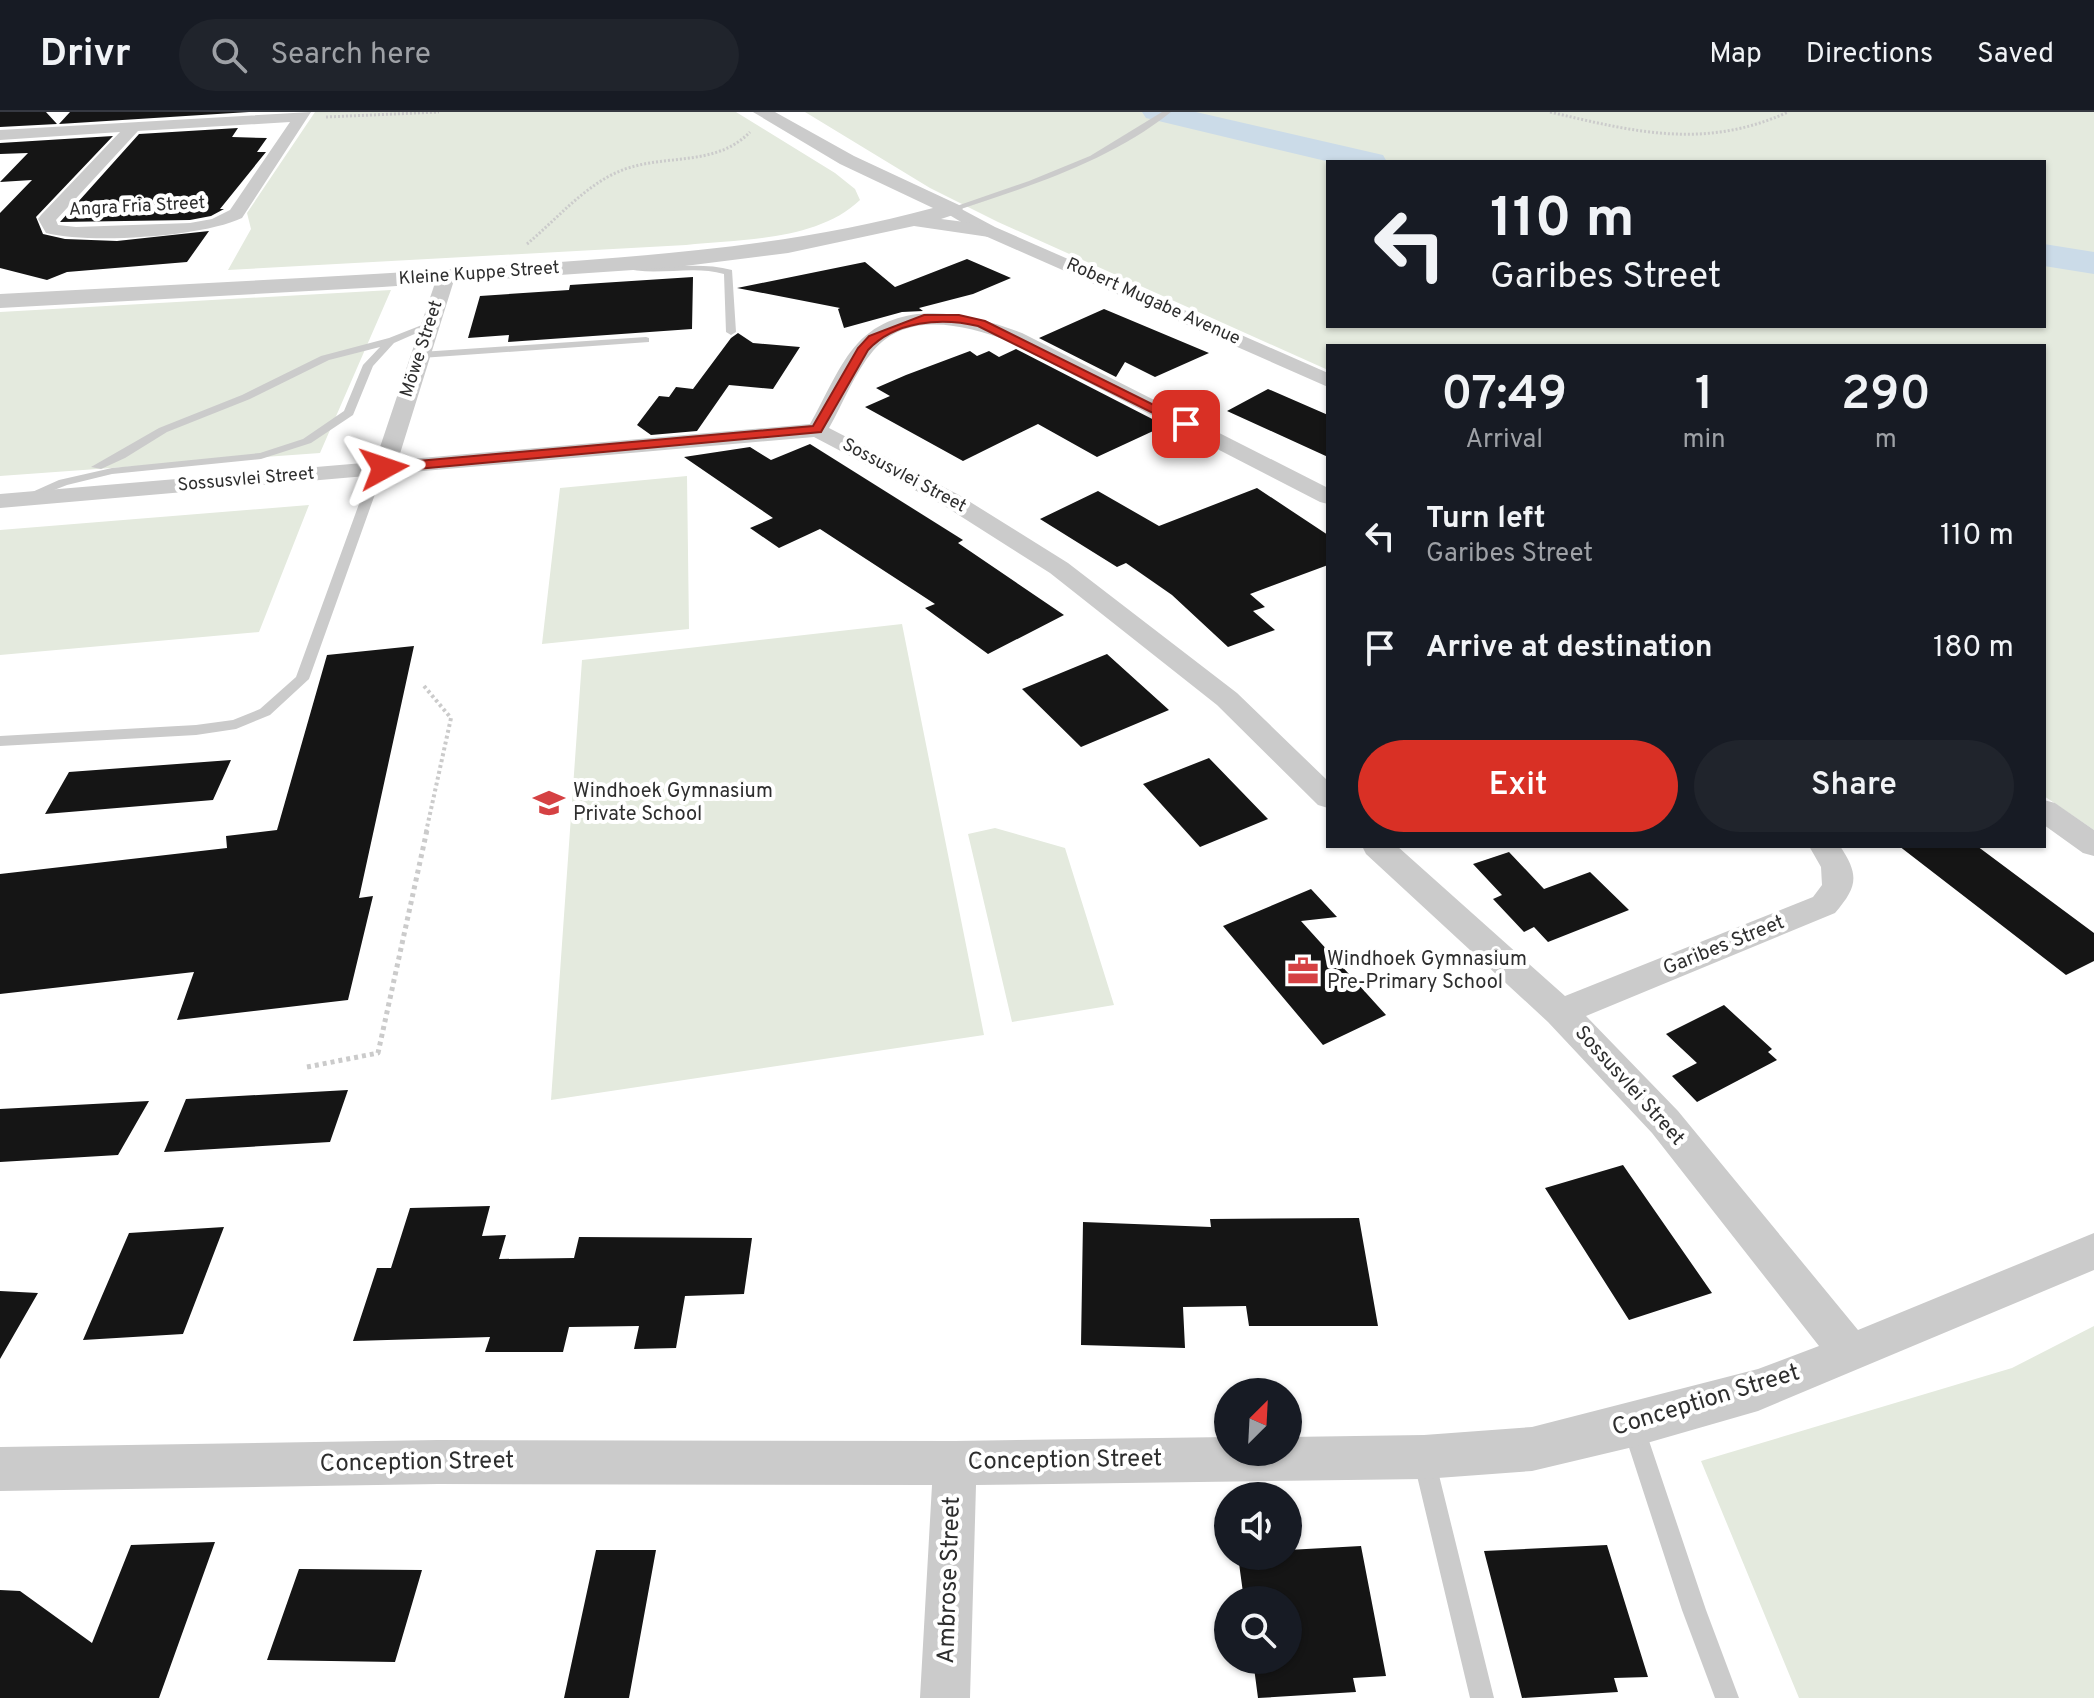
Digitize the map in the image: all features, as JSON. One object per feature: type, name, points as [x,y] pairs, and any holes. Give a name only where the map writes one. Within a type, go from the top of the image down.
[{"type":"street","name":"Angra Fria Street","points":[[133,128],[47,219],[52,229],[76,232],[190,228],[217,223],[236,214],[302,114]]},
{"type":"street","points":[[0,135],[302,114]]},
{"type":"street","name":"Robert Mugabe Avenue","points":[[757,114],[945,211],[1326,380]]},
{"type":"street","name":"Robert Mugabe Avenue","points":[[757,114],[824,156],[881,199],[945,211]]},
{"type":"street","points":[[827,241],[881,199]]},
{"type":"street","name":"Kleine Kuppe Street","points":[[0,301],[446,277],[737,256],[827,241],[945,211]]},
{"type":"street","points":[[911,221],[983,228]]},
{"type":"street","name":"Möwe Street","points":[[384,468],[446,277]]},
{"type":"street","points":[[817,430],[864,348],[873,338],[924,318],[959,318],[1015,337],[1326,496]]},
{"type":"street","name":"Sossusvlei Street","points":[[11,500],[817,430],[951,500],[1059,568],[1227,699],[1326,796]]},
{"type":"street","points":[[2046,811],[2094,845]]},
{"type":"street","name":"Sossusvlei Street","points":[[1379,848],[1560,1012],[1665,1122],[1851,1354]]},
{"type":"street","name":"Garibes Street","points":[[1560,1012],[1824,905],[1838,888],[1837,866],[1825,848]]},
{"type":"street","name":"Conception Street","points":[[0,1469],[438,1462],[955,1463],[1424,1457],[1532,1449],[1758,1390],[2094,1251]]},
{"type":"street","name":"Ambrose Street","points":[[945,1698],[955,1463]]},
{"type":"lane","points":[[945,211],[1093,158],[1167,112]]},
{"type":"lane","points":[[623,265],[649,271],[711,266],[729,272],[731,332]]},
{"type":"lane","points":[[11,500],[63,482],[121,456],[163,430],[246,397],[325,358],[391,341],[430,325]]},
{"type":"lane","points":[[421,355],[646,340]]},
{"type":"lane","points":[[63,482],[112,471],[261,456],[307,441],[349,413],[368,365],[391,341]]},
{"type":"lane","points":[[0,741],[196,730],[236,724],[265,712],[302,679],[373,482],[384,468]]},
{"type":"lane","points":[[1633,1425],[1694,1610],[1727,1698]]},
{"type":"lane","points":[[1424,1457],[1482,1698]]},
{"type":"path","points":[[302,114],[439,112]]},
{"type":"path","points":[[1550,112],[1675,137],[1700,137],[1747,128],[1788,112]]},
{"type":"path","points":[[493,274],[604,180],[622,170],[728,149],[746,138],[757,114]]},
{"type":"path","points":[[307,1067],[378,1053],[451,718],[424,686]]},
{"type":"shaded area","points":[[315,112],[736,112],[835,173],[855,189],[860,200],[823,223],[801,231],[754,239],[228,270],[251,229],[247,213]]},
{"type":"shaded area","points":[[805,112],[2094,112],[2094,830],[2046,797],[2046,344],[1326,344],[1326,369],[998,222],[930,188]]},
{"type":"shaded area","points":[[391,290],[320,453],[0,476],[0,312]]},
{"type":"shaded area","points":[[687,476],[689,629],[542,644],[560,488]]},
{"type":"shaded area","points":[[309,505],[259,632],[0,655],[0,530]]},
{"type":"shaded area","points":[[902,624],[984,1035],[551,1100],[582,660]]},
{"type":"shaded area","points":[[995,828],[1065,848],[1114,1005],[1012,1022],[968,834]]},
{"type":"shaded area","points":[[2094,1326],[2094,1698],[1799,1698],[1701,1461],[2012,1368]]},
{"type":"building","points":[[0,112],[46,112],[57,124],[0,127]]},
{"type":"building","points":[[70,112],[249,112],[59,124]]},
{"type":"building","points":[[238,128],[232,137],[267,138],[257,152],[266,152],[220,209],[224,209],[211,216],[190,220],[60,222],[139,134]]},
{"type":"building","points":[[113,136],[36,217],[43,234],[65,239],[117,241],[209,231],[187,262],[67,272],[47,280],[0,268],[0,213],[32,180],[0,182],[28,153],[0,154],[0,143]]},
{"type":"building","points":[[967,259],[1011,278],[973,294],[919,308],[923,311],[902,312],[844,328],[840,308],[737,288],[865,262],[895,287]]},
{"type":"building","points":[[693,277],[692,329],[508,342],[509,335],[468,338],[480,296],[569,290],[570,285]]},
{"type":"building","points":[[1104,309],[1209,353],[1155,377],[1125,362],[1116,377],[1039,338]]},
{"type":"building","points":[[738,333],[753,343],[800,347],[773,389],[729,385],[697,431],[651,435],[637,425],[659,396],[669,397],[676,387],[693,389]]},
{"type":"building","points":[[1016,349],[1164,426],[1097,457],[1038,424],[963,461],[865,407],[890,396],[876,388],[906,375],[970,351],[977,356],[989,351],[999,357]]},
{"type":"building","points":[[1268,389],[1326,414],[1326,456],[1227,411]]},
{"type":"building","points":[[810,444],[963,540],[958,543],[1064,615],[988,654],[925,608],[935,604],[820,529],[779,548],[750,528],[773,518],[684,457],[750,447],[771,460]]},
{"type":"building","points":[[1257,488],[1326,534],[1326,566],[1250,594],[1265,607],[1253,611],[1275,630],[1228,647],[1172,595],[1126,563],[1117,567],[1040,519],[1098,491],[1159,526]]},
{"type":"building","points":[[414,646],[359,898],[373,896],[348,1000],[177,1020],[194,972],[0,994],[0,874],[227,848],[226,836],[277,830],[327,655]]},
{"type":"building","points":[[1107,654],[1169,710],[1081,747],[1022,689]]},
{"type":"building","points":[[1209,758],[1268,819],[1200,847],[1143,784]]},
{"type":"building","points":[[231,760],[213,800],[45,814],[69,772]]},
{"type":"building","points":[[1902,848],[1980,848],[2094,933],[2094,961],[2066,975]]},
{"type":"building","points":[[1509,852],[1544,889],[1590,872],[1629,910],[1548,942],[1534,927],[1524,932],[1493,899],[1502,895],[1473,864]]},
{"type":"building","name":"Windhoek Gymnasium Pre-Primary School","points":[[1311,889],[1337,917],[1301,921],[1386,1015],[1323,1045],[1223,926]]},
{"type":"building","points":[[1724,1005],[1772,1049],[1768,1052],[1777,1060],[1697,1102],[1672,1076],[1697,1063],[1666,1034]]},
{"type":"building","points":[[348,1090],[330,1142],[164,1152],[186,1099]]},
{"type":"building","points":[[149,1101],[118,1155],[0,1162],[0,1109]]},
{"type":"building","points":[[1623,1165],[1712,1293],[1629,1320],[1545,1188]]},
{"type":"building","points":[[490,1206],[482,1236],[506,1235],[499,1259],[574,1258],[579,1237],[752,1238],[744,1294],[685,1296],[676,1348],[634,1349],[639,1326],[569,1327],[563,1352],[485,1352],[490,1337],[353,1341],[377,1268],[391,1268],[410,1208]]},
{"type":"building","points":[[1359,1218],[1378,1326],[1249,1326],[1246,1306],[1183,1307],[1185,1348],[1081,1345],[1083,1222],[1211,1227],[1210,1219]]},
{"type":"building","points":[[224,1227],[183,1334],[83,1340],[129,1233]]},
{"type":"building","points":[[0,1291],[38,1293],[0,1359]]},
{"type":"building","points":[[215,1542],[159,1698],[0,1698],[0,1590],[20,1591],[92,1643],[131,1545]]},
{"type":"building","points":[[1607,1545],[1648,1677],[1614,1678],[1618,1692],[1522,1698],[1484,1551]]},
{"type":"building","points":[[1361,1546],[1386,1676],[1353,1678],[1356,1692],[1258,1698],[1255,1674],[1302,1674],[1302,1586],[1242,1586],[1240,1570],[1302,1570],[1302,1549]]},
{"type":"building","points":[[596,1550],[656,1550],[629,1698],[564,1698]]},
{"type":"building","points":[[299,1569],[422,1570],[395,1662],[267,1660]]},
{"type":"waterway","points":[[1157,112],[1362,160]]},
{"type":"waterway","points":[[2046,255],[2094,263]]},
{"type":"place","name":"Windhoek Gymnasium Private School","points":[[549,803]]},
{"type":"place","name":"Windhoek Gymnasium Pre-Primary School","points":[[1303,971]]},
{"type":"route","points":[[384,468],[817,430],[864,348],[873,338],[897,326],[924,318],[959,318],[981,323],[1015,337],[1186,424]]}]
